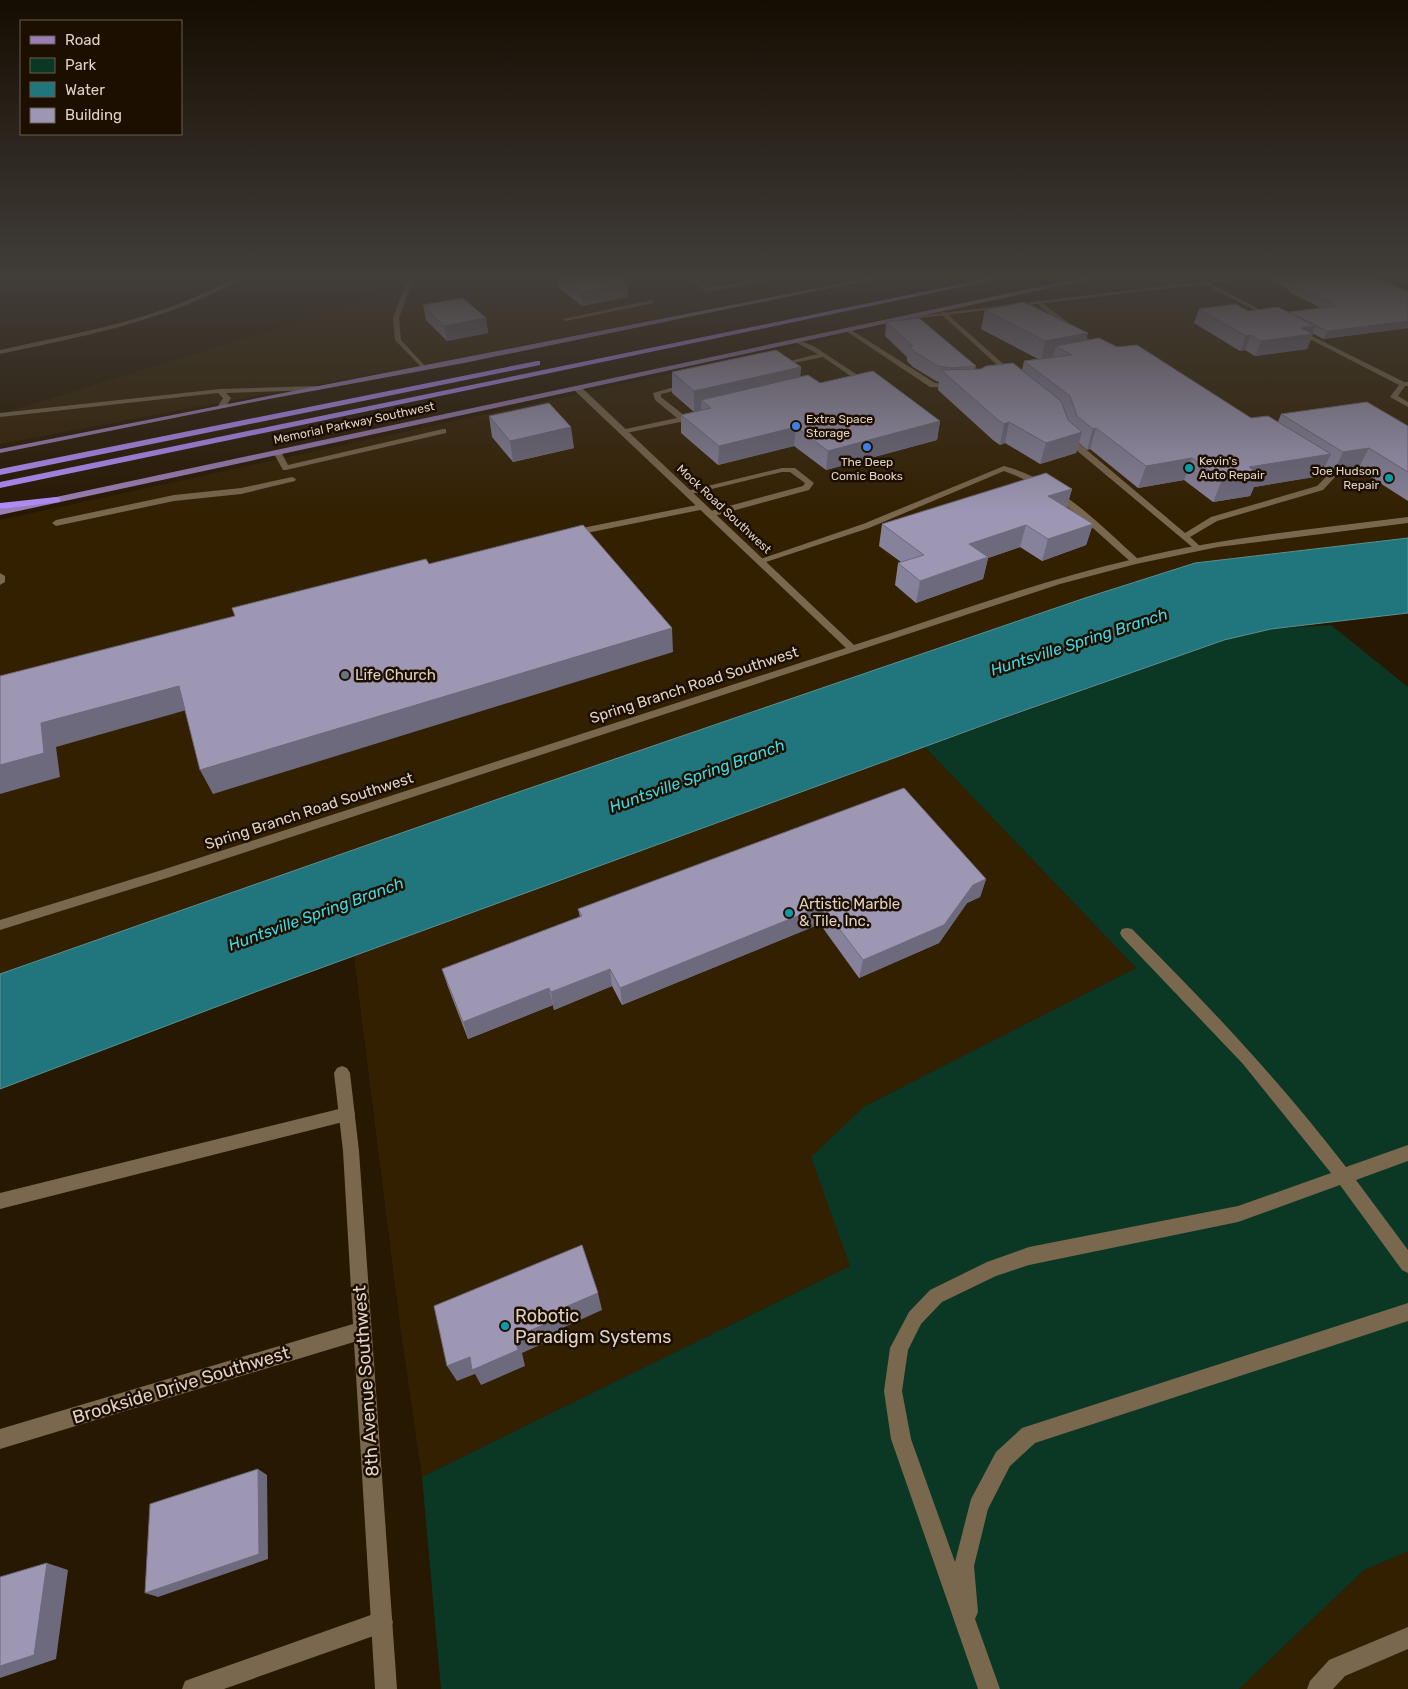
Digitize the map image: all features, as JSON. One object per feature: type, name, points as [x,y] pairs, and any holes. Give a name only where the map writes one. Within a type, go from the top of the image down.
[{"type":"highway","name":"Memorial Parkway Southwest","points":[[0,485],[624,356]]},
{"type":"highway","name":"Memorial Parkway Southwest","points":[[0,472],[542,362]]},
{"type":"highway","points":[[0,506],[56,500]]},
{"type":"main road","points":[[0,450],[484,356]]},
{"type":"main road","name":"Memorial Parkway Southwest","points":[[0,512],[727,356]]},
{"type":"street","points":[[413,356],[424,368]]},
{"type":"street","points":[[768,368],[820,356]]},
{"type":"street","points":[[825,356],[858,378],[839,383]]},
{"type":"street","points":[[887,356],[932,385],[958,386]]},
{"type":"street","points":[[991,356],[1008,371],[1013,382]]},
{"type":"street","points":[[1349,356],[1405,384],[1394,397],[1408,405]]},
{"type":"street","points":[[1008,371],[1018,370]]},
{"type":"street","points":[[684,419],[658,398],[657,393],[692,384]]},
{"type":"street","points":[[0,415],[220,391],[317,388]]},
{"type":"street","name":"Mock Road Southwest","points":[[576,388],[853,649]]},
{"type":"street","points":[[220,391],[227,398],[222,406]]},
{"type":"street","points":[[624,432],[703,414]]},
{"type":"street","points":[[1062,426],[1066,439],[1197,548]]},
{"type":"street","points":[[277,452],[286,468],[443,431]]},
{"type":"street","points":[[1184,537],[1214,519],[1320,488],[1331,478],[1298,457]]},
{"type":"street","points":[[760,562],[866,526],[1004,468],[1016,471],[1051,490],[1135,561]]},
{"type":"street","points":[[687,492],[782,470],[792,470],[810,483],[806,488],[710,514]]},
{"type":"street","points":[[56,523],[174,498],[241,491],[292,479]]},
{"type":"street","points":[[565,534],[702,507]]},
{"type":"street","name":"Spring Branch Road Southwest","points":[[0,925],[166,874],[1057,582],[1135,561],[1218,544],[1408,520]]},
{"type":"street","points":[[0,576],[0,582]]},
{"type":"street","points":[[1127,933],[1169,974],[1265,1078],[1343,1176],[1408,1264]]},
{"type":"street","name":"8th Avenue Southwest","points":[[342,1073],[347,1114],[386,1689]]},
{"type":"street","points":[[0,1201],[347,1114]]},
{"type":"street","points":[[989,1689],[901,1439],[893,1391],[899,1348],[915,1318],[936,1296],[993,1268],[1029,1256],[1238,1214],[1408,1153]]},
{"type":"street","points":[[967,1627],[964,1566],[978,1506],[1003,1459],[1029,1435],[1408,1312]]},
{"type":"street","name":"Brookside Drive Southwest","points":[[0,1439],[362,1331]]},
{"type":"street","points":[[193,1689],[382,1622]]},
{"type":"street","points":[[1318,1689],[1338,1668],[1408,1638]]},
{"type":"shaded area","points":[[189,356],[470,356],[0,444],[0,414]]},
{"type":"shaded area","points":[[753,356],[1408,356],[1408,538],[1379,540],[0,974],[0,520]]},
{"type":"shaded area","points":[[925,747],[1136,968],[865,1106],[850,1266],[422,1477],[401,1332],[354,956]]},
{"type":"shaded area","points":[[1408,1550],[1408,1689],[1239,1689],[1364,1570]]},
{"type":"green space","points":[[1331,625],[1408,687],[1408,1551],[1364,1570],[1239,1689],[441,1689],[422,1477],[850,1266],[811,1157],[865,1106],[1136,968],[925,747],[1224,640],[1271,629]]},
{"type":"water","name":"Huntsville Spring Branch","points":[[1408,538],[1408,613],[1271,629],[1224,640],[1003,718],[258,991],[0,1089],[0,974],[501,798],[1085,598],[1195,563]]},
{"type":"building","points":[[748,356],[785,356],[801,367],[694,391],[672,372]]},
{"type":"building","points":[[921,356],[964,356],[976,366],[952,368],[938,366]]},
{"type":"building","points":[[1065,356],[1154,356],[1251,418],[1268,416],[1331,454],[1249,467],[1259,474],[1222,480],[1192,458],[1146,466],[1077,416],[1070,396],[1024,361]]},
{"type":"building","points":[[1013,363],[1061,401],[1068,420],[1082,432],[1046,443],[1009,422],[1004,424],[998,420],[941,370],[981,369],[986,366]]},
{"type":"building","points":[[873,371],[940,421],[828,451],[796,427],[719,446],[681,415],[711,408],[701,400],[808,375],[820,383]]},
{"type":"building","points":[[1367,402],[1408,426],[1408,472],[1369,448],[1343,452],[1281,414]]},
{"type":"building","points":[[549,403],[571,427],[510,441],[489,416]]},
{"type":"building","points":[[1046,473],[1072,489],[1048,496],[1093,524],[1048,539],[1026,525],[969,544],[988,557],[920,581],[898,563],[924,555],[882,524]]},
{"type":"building","points":[[583,525],[672,628],[200,770],[179,686],[41,723],[44,753],[0,765],[0,676],[235,616],[232,608],[426,559],[429,564]]},
{"type":"building","name":"Artistic Marble & Tile, Inc.","points":[[904,788],[986,879],[973,885],[944,925],[863,960],[822,906],[620,988],[610,969],[551,992],[549,988],[463,1022],[442,969],[582,916],[578,909]]},
{"type":"building","name":"Robotic Paradigm Systems","points":[[582,1245],[598,1293],[554,1312],[557,1319],[515,1337],[518,1350],[472,1370],[470,1357],[447,1366],[434,1306]]},
{"type":"building","points":[[258,1469],[259,1554],[145,1593],[150,1504]]},
{"type":"building","points":[[47,1563],[34,1655],[0,1666],[0,1577]]},
{"type":"place","name":"Extra Space Storage","points":[[796,426]]},
{"type":"place","name":"The Deep Comic Books","points":[[867,447]]},
{"type":"place","name":"Kevin's Auto Repair","points":[[1189,468]]},
{"type":"place","name":"Joe Hudson Repair","points":[[1389,478]]},
{"type":"place","name":"Life Church","points":[[345,675]]},
{"type":"place","name":"Artistic Marble & Tile, Inc.","points":[[789,913]]},
{"type":"place","name":"Robotic Paradigm Systems","points":[[505,1326]]}]
